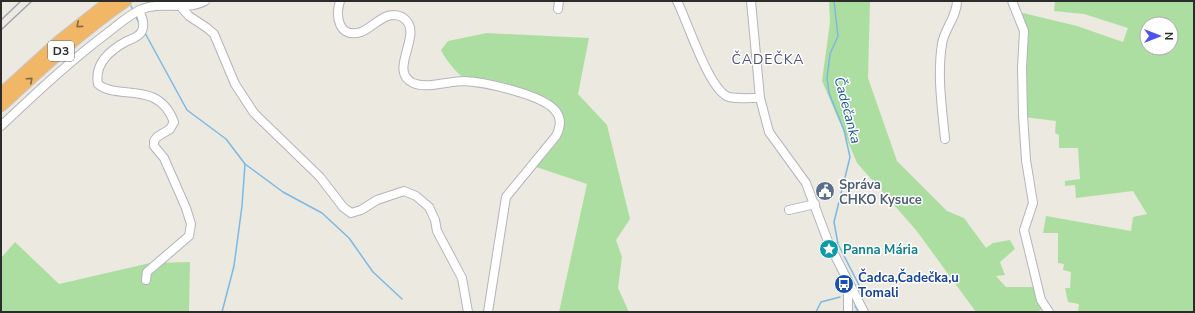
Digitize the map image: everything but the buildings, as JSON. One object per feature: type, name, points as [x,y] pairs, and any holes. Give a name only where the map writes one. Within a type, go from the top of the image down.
[{"type":"highway","name":"D3","points":[[1,94],[59,41],[110,1]]},
{"type":"highway","name":"D3","points":[[1,106],[70,44],[126,1]]},
{"type":"street","points":[[1,126],[93,43],[140,10],[150,6],[163,5],[192,7],[205,1]]},
{"type":"street","points":[[340,1],[337,18],[342,28],[348,32],[361,32],[389,16],[398,16],[405,19],[409,26],[410,35],[403,66],[404,72],[413,83],[424,84],[462,81],[489,84],[515,91],[544,102],[557,113],[560,124],[556,136],[506,197],[488,312]]},
{"type":"street","points":[[677,1],[695,47],[720,91],[729,97],[760,98]]},
{"type":"street","points":[[751,1],[760,98],[769,132],[801,174],[815,204],[829,244],[864,312]]},
{"type":"street","points":[[945,139],[940,81],[942,42],[956,11],[957,1]]},
{"type":"street","points":[[1012,1],[1024,31],[1022,68],[1023,115],[1026,160],[1032,203],[1024,230],[1041,300],[1048,312]]},
{"type":"street","points":[[181,7],[189,16],[214,34],[234,84],[246,104],[320,177],[343,207],[351,212],[361,210],[377,200],[404,190],[416,196],[429,208],[435,220],[437,231],[462,278],[468,312]]},
{"type":"street","points":[[140,10],[144,23],[142,30],[136,37],[120,44],[106,55],[98,68],[98,84],[108,90],[146,94],[163,106],[171,115],[174,122],[157,137],[154,141],[154,146],[164,158],[186,208],[191,224],[189,236],[147,272],[146,280]]},
{"type":"street","points":[[789,210],[815,204]]},
{"type":"street","points":[[848,312],[848,291],[851,287]]},
{"type":"green space","points":[[829,1],[870,1],[868,78],[897,161],[947,211],[964,218],[986,248],[993,243],[1010,240],[1015,249],[1000,262],[1005,275],[996,276],[1006,287],[1034,287],[1044,308],[1037,312],[976,312],[916,230],[857,163],[822,81],[830,22]]},
{"type":"green space","points":[[1055,1],[1194,1],[1194,312],[1078,312],[1079,304],[1068,302],[1065,288],[1070,288],[1071,272],[1063,270],[1064,264],[1058,263],[1058,233],[1043,233],[1046,216],[1131,231],[1133,217],[1147,214],[1133,191],[1076,198],[1075,185],[1065,186],[1065,181],[1080,179],[1078,148],[1059,148],[1059,135],[1055,133],[1056,121],[1024,117],[1019,12],[1077,26],[1123,42],[1128,28],[1084,14],[1054,11]]},
{"type":"green space","points":[[487,33],[589,38],[578,94],[607,125],[630,219],[616,240],[622,257],[618,288],[629,312],[559,312],[587,184],[536,167],[556,144],[562,134],[564,128],[563,121],[558,110],[549,102],[536,96],[478,84],[467,80],[445,58],[441,50],[448,41]]},
{"type":"green space","points":[[15,242],[59,284],[150,263],[190,262],[189,312],[1,312],[1,258]]},
{"type":"waterway","name":"Čadečanka","points":[[834,1],[838,36],[830,54],[827,78],[829,93],[844,130],[850,157],[834,222],[838,244],[863,293],[861,301]]},
{"type":"waterway","points":[[131,6],[133,10]]},
{"type":"waterway","points":[[136,17],[140,25]]},
{"type":"waterway","points":[[145,33],[187,110],[226,139],[245,164],[283,192],[322,213],[349,238],[373,272],[402,299]]},
{"type":"waterway","points":[[222,312],[234,266],[242,206],[245,164]]},
{"type":"waterway","points":[[816,312],[821,302],[840,297]]},
{"type":"waterway","name":"Čadečanka","points":[[855,306],[858,311]]},
{"type":"railway","points":[[1,20],[21,1]]},
{"type":"railway","points":[[1,30],[32,1]]},
{"type":"place","name":"Správa CHKO Kysuce","points":[[825,191]]},
{"type":"place","name":"Panna Mária","points":[[829,249]]},
{"type":"place","name":"Čadca,Čadečka,u Tomali","points":[[844,284]]},
{"type":"district","name":"ČADEČKA","points":[[768,59]]}]
